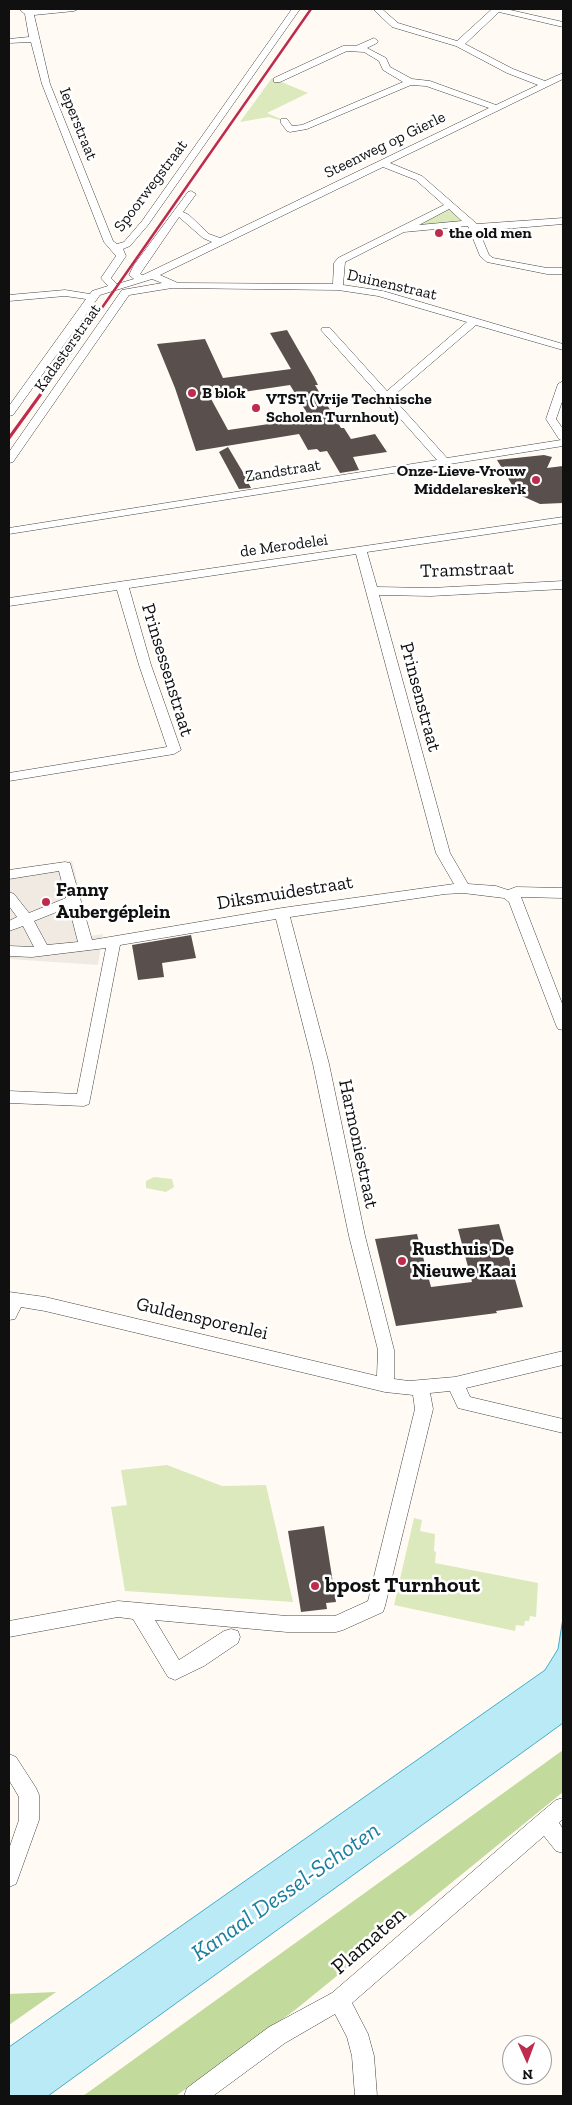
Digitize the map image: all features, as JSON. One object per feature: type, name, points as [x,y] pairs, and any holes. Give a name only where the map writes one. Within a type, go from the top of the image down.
[{"type":"street","points":[[32,10],[74,9]]},
{"type":"street","name":"Spoorwegstraat","points":[[114,287],[106,278],[121,256],[117,248],[127,244],[145,223],[296,9]]},
{"type":"street","points":[[377,9],[396,25],[459,44],[510,71],[546,84]]},
{"type":"street","points":[[459,44],[497,9],[513,10],[563,24]]},
{"type":"street","name":"Ieperstraat","points":[[32,10],[34,39],[46,84],[109,242],[117,248]]},
{"type":"street","points":[[9,41],[34,39]]},
{"type":"street","points":[[357,49],[374,41]]},
{"type":"street","points":[[277,80],[346,48],[366,50],[384,60],[386,68],[410,82]]},
{"type":"street","name":"Steenweg op Gierle","points":[[114,287],[148,277],[563,76]]},
{"type":"street","points":[[284,121],[290,129],[304,127],[410,82],[427,83],[498,108]]},
{"type":"street","points":[[382,164],[419,178],[473,225],[485,256],[490,260],[547,271],[563,271]]},
{"type":"street","points":[[148,277],[134,275],[191,194]]},
{"type":"street","points":[[338,287],[339,263],[341,260],[450,205]]},
{"type":"street","points":[[177,213],[186,217],[206,236],[221,242]]},
{"type":"street","points":[[402,229],[563,221]]},
{"type":"street","name":"Duinenstraat","points":[[148,277],[172,285],[338,287],[379,294],[563,347]]},
{"type":"street","name":"Kadasterstraat","points":[[9,460],[126,292],[172,285]]},
{"type":"street","points":[[9,413],[93,296],[101,290],[114,287]]},
{"type":"street","points":[[9,298],[65,293],[93,296]]},
{"type":"street","points":[[387,396],[474,321]]},
{"type":"street","points":[[326,330],[445,462]]},
{"type":"street","points":[[563,384],[551,420],[563,437]]},
{"type":"street","name":"Zandstraat","points":[[9,531],[563,442]]},
{"type":"street","name":"de Merodelei","points":[[9,602],[563,520]]},
{"type":"street","name":"Prinsenstraat","points":[[361,551],[443,853],[464,888]]},
{"type":"street","name":"Tramstraat","points":[[372,591],[431,592],[563,585]]},
{"type":"street","name":"Prinsessenstraat","points":[[9,777],[174,750],[145,665],[122,586]]},
{"type":"street","points":[[9,874],[65,866],[86,946]]},
{"type":"street","name":"Diksmuidestraat","points":[[9,951],[43,951],[86,946],[282,913],[445,889],[464,888],[509,895],[516,892],[563,893]]},
{"type":"street","points":[[509,895],[515,900],[563,1026]]},
{"type":"street","points":[[9,897],[26,919],[43,951]]},
{"type":"street","points":[[9,926],[74,900]]},
{"type":"street","name":"Harmoniestraat","points":[[282,913],[320,1064],[357,1236],[386,1350],[385,1385]]},
{"type":"street","points":[[9,1097],[84,1100],[114,942]]},
{"type":"street","name":"Guldensporenlei","points":[[11,1304],[45,1304],[385,1385],[409,1388],[455,1384],[563,1358]]},
{"type":"street","points":[[455,1384],[464,1403],[563,1426]]},
{"type":"street","points":[[9,1629],[118,1609],[287,1624],[336,1624],[376,1606],[424,1409],[420,1387]]},
{"type":"street","points":[[139,1611],[175,1671],[197,1660],[231,1637]]},
{"type":"street","points":[[9,1763],[30,1795],[28,1820],[9,1876]]},
{"type":"street","name":"Plamaten","points":[[195,2096],[277,2035],[339,2000],[563,1807]]},
{"type":"street","points":[[545,1822],[563,1844]]},
{"type":"street","points":[[339,2000],[357,2034],[363,2056],[366,2096]]},
{"type":"green space","points":[[272,78],[308,93],[267,113],[281,119],[279,120],[269,117],[240,122]]},
{"type":"green space","points":[[449,206],[467,222],[410,227]]},
{"type":"green space","points":[[154,1177],[172,1179],[174,1187],[166,1192],[146,1188],[146,1181]]},
{"type":"green space","points":[[167,1465],[222,1486],[266,1485],[293,1602],[125,1591],[111,1507],[127,1505],[121,1470]]},
{"type":"green space","points":[[414,1518],[422,1520],[420,1531],[435,1534],[435,1563],[538,1583],[536,1617],[530,1616],[529,1621],[525,1621],[524,1626],[516,1625],[515,1631],[394,1605]]},
{"type":"green space","points":[[563,1750],[563,1792],[295,2010],[176,2096],[83,2096]]},
{"type":"green space","points":[[56,1992],[9,2025],[9,1994]]},
{"type":"shaded area","name":"Fanny Aubergéplein","points":[[72,861],[91,936],[103,934],[98,965],[9,959],[9,870]]},
{"type":"water","name":"Kanaal Dessel-Schoten","points":[[563,1618],[563,1723],[48,2096],[9,2096],[9,2047],[545,1670],[558,1649]]},
{"type":"building","name":"B blok","points":[[287,330],[318,385],[315,385],[341,428],[344,428],[351,439],[375,434],[387,452],[353,457],[359,470],[340,473],[327,451],[308,450],[299,434],[196,451],[175,388],[157,344],[205,339],[223,378],[291,369],[270,333]],"holes":[[[290,385],[310,418],[228,430],[210,397]]]},
{"type":"building","points":[[228,447],[251,488],[239,489],[219,452]]},
{"type":"building","name":"Onze-Lieve-Vrouw Middelareskerk","points":[[544,455],[552,457],[547,468],[563,466],[563,503],[540,504],[517,493],[497,460]]},
{"type":"building","points":[[191,935],[196,958],[162,963],[164,977],[138,980],[132,945]]},
{"type":"building","name":"Rusthuis De Nieuwe Kaai","points":[[499,1224],[523,1307],[496,1311],[497,1313],[396,1326],[375,1239],[417,1234],[431,1287],[472,1282],[458,1229]]},
{"type":"building","points":[[324,1526],[336,1602],[326,1603],[327,1609],[301,1612],[288,1531]]},
{"type":"railway","points":[[71,352],[311,9]]},
{"type":"railway","points":[[9,438],[72,351]]},
{"type":"place","name":"the old men","points":[[439,233]]},
{"type":"place","name":"B blok","points":[[192,393]]},
{"type":"place","name":"VTST (Vrije Technische Scholen Turnhout)","points":[[256,408]]},
{"type":"place","name":"Onze-Lieve-Vrouw Middelareskerk","points":[[536,480]]},
{"type":"place","name":"Fanny Aubergéplein","points":[[46,902]]},
{"type":"place","name":"Rusthuis De Nieuwe Kaai","points":[[402,1261]]},
{"type":"place","name":"bpost Turnhout","points":[[315,1586]]}]
